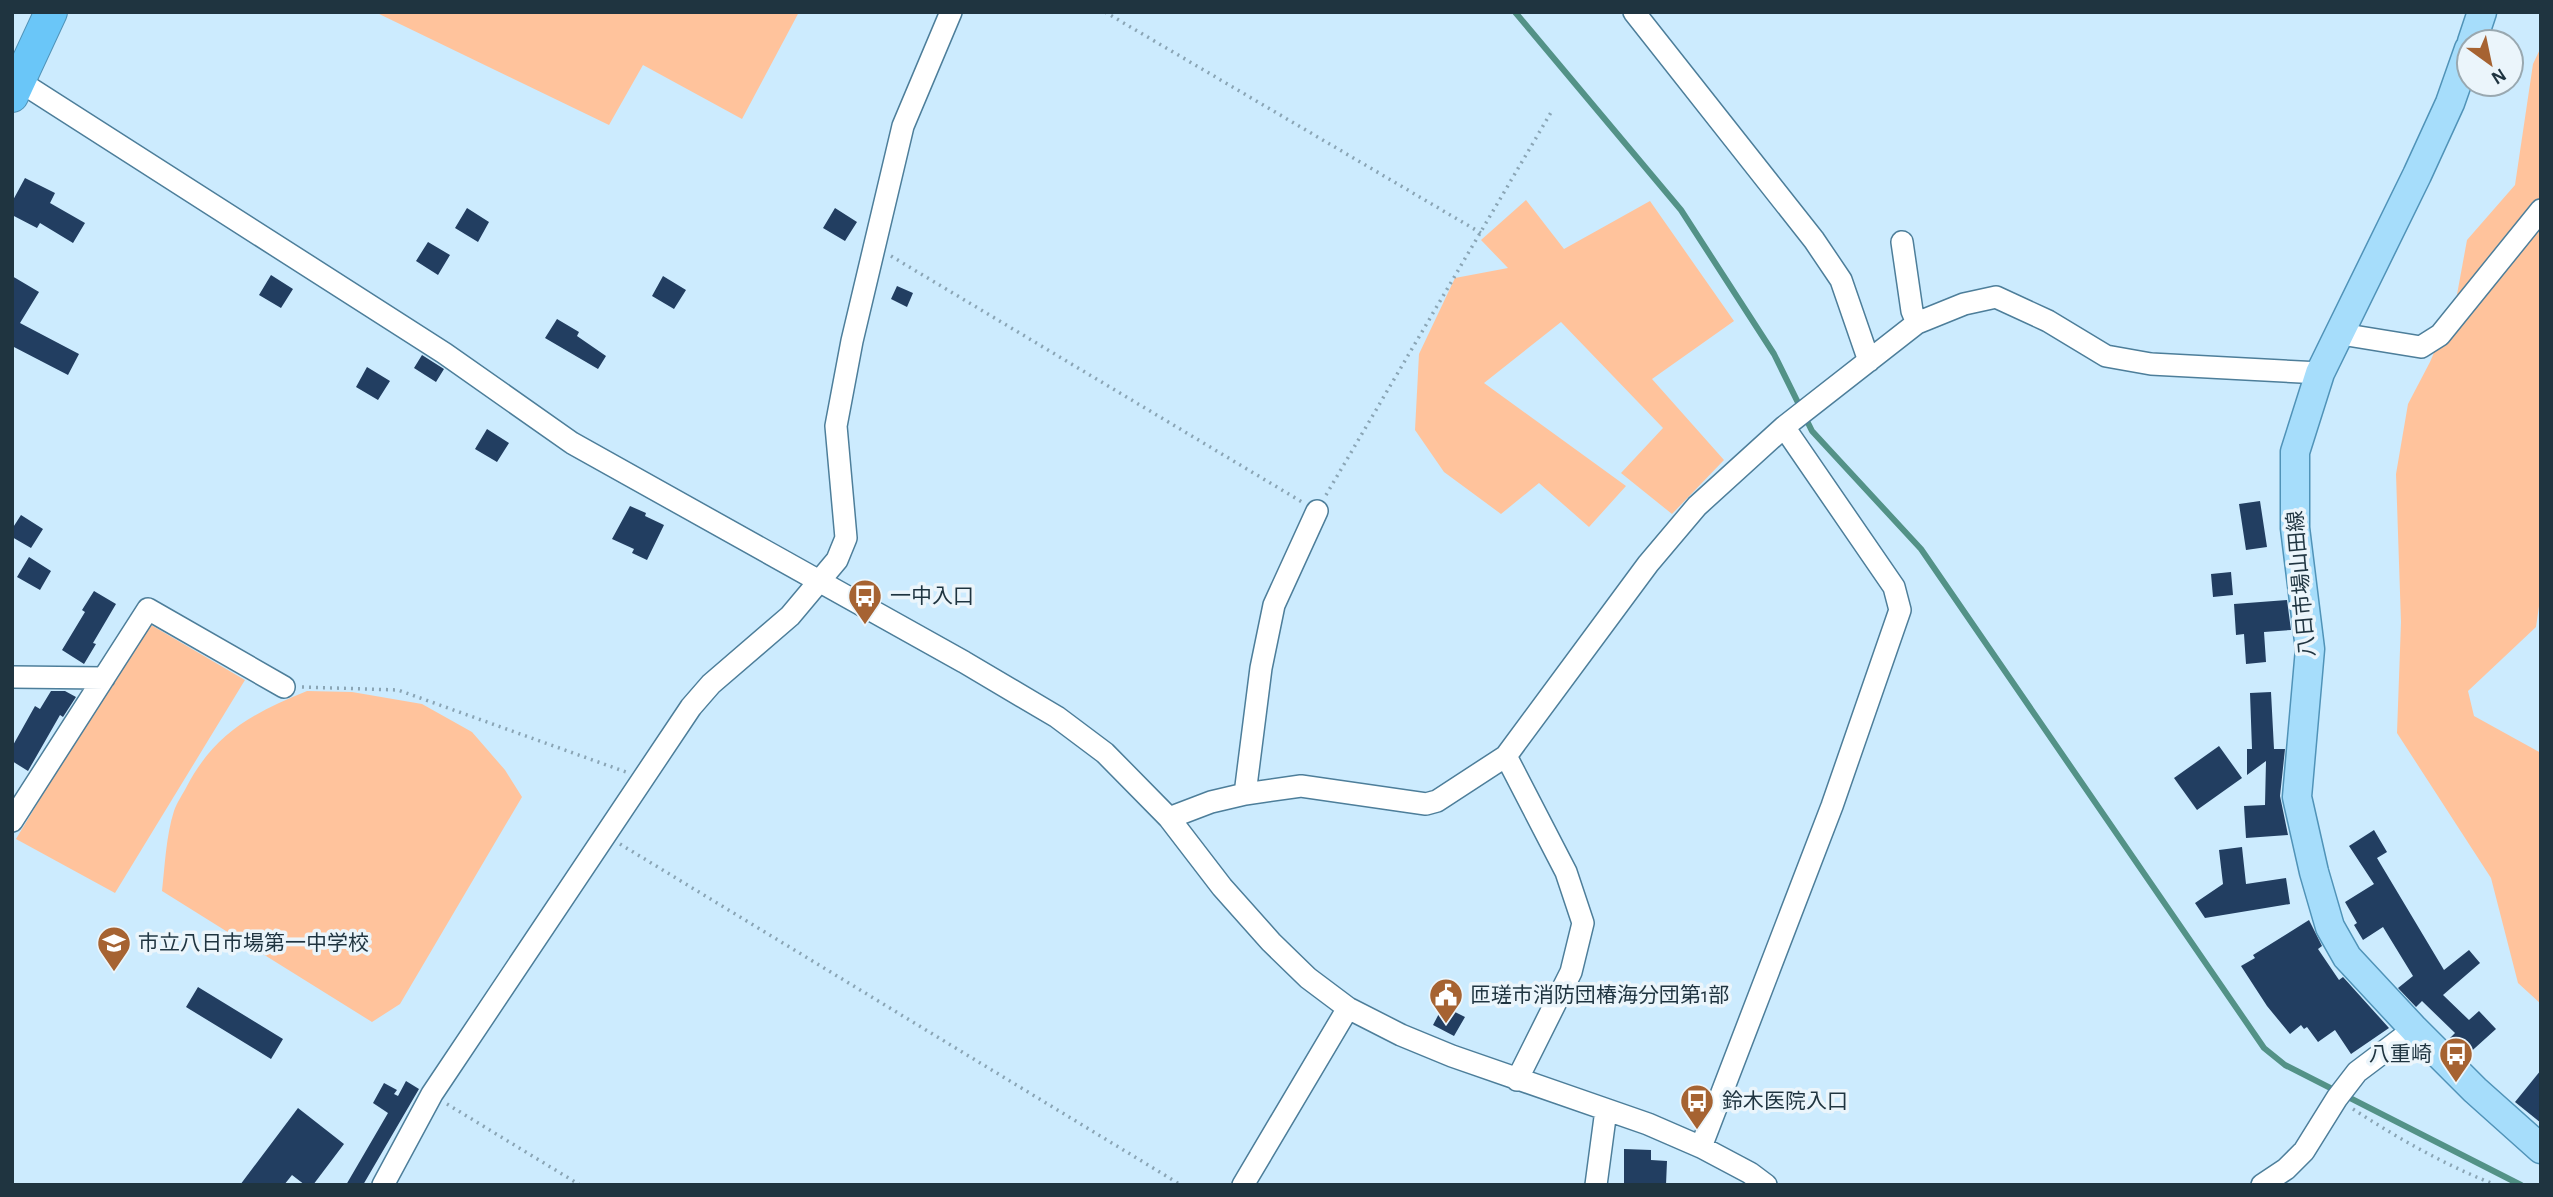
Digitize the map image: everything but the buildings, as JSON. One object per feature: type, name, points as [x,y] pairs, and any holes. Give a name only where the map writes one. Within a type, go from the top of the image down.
[{"type":"highway","points":[[16,88],[51,12]]},
{"type":"main road","name":"八日市場山田線","points":[[2455,88],[2445,115],[2320,373],[2295,452],[2295,528],[2310,649],[2297,797],[2330,927],[2347,957],[2475,1090],[2541,1149]]},
{"type":"street","points":[[383,1185],[432,1094],[691,707],[711,684],[790,616],[837,560],[846,538],[836,426],[874,246],[903,127],[951,12]]},
{"type":"street","points":[[1634,12],[1814,240],[1841,280],[1869,361]]},
{"type":"street","points":[[16,88],[444,353],[572,443],[1057,717],[1105,753],[1169,818],[1222,887],[1270,942],[1308,978],[1348,1008],[1414,1040],[1517,1080],[1648,1124],[1701,1147],[1750,1173],[1766,1185]]},
{"type":"street","points":[[2341,334],[2421,347],[2440,335],[2541,210]]},
{"type":"street","points":[[1902,242],[1912,311],[1917,323]]},
{"type":"street","points":[[1169,818],[1211,802],[1301,786],[1426,804],[1437,801],[1506,755],[1656,554],[1697,506],[1784,427],[1917,323],[1964,304],[1996,297],[2048,321],[2106,356],[2151,364],[2320,373]]},
{"type":"street","points":[[1701,1147],[1828,818],[1900,610],[1894,587],[1784,427]]},
{"type":"street","points":[[1245,794],[1261,668],[1274,605],[1317,511]]},
{"type":"street","points":[[12,821],[148,609],[284,687]]},
{"type":"street","points":[[12,677],[104,678]]},
{"type":"street","points":[[1506,755],[1566,872],[1583,923],[1572,972],[1517,1080]]},
{"type":"street","points":[[1243,1185],[1348,1008]]},
{"type":"street","points":[[2263,1185],[2286,1169],[2304,1151],[2337,1098],[2357,1072],[2414,1029]]},
{"type":"street","points":[[1596,1185],[1606,1110]]},
{"type":"path","points":[[1105,12],[1481,233]]},
{"type":"path","points":[[874,246],[1317,511],[1553,109]]},
{"type":"path","points":[[284,687],[398,690],[645,778]]},
{"type":"path","points":[[606,835],[1181,1185]]},
{"type":"path","points":[[432,1094],[580,1185]]},
{"type":"path","points":[[2337,1098],[2406,1143],[2496,1185]]},
{"type":"shaded area","points":[[375,12],[799,12],[742,119],[643,65],[609,125]]},
{"type":"shaded area","points":[[2541,47],[2541,592],[2536,627],[2468,691],[2474,716],[2541,753],[2541,1004],[2518,983],[2491,878],[2397,733],[2401,622],[2396,474],[2408,404],[2430,362],[2456,300],[2467,240],[2515,185],[2533,64]]},
{"type":"shaded area","points":[[1526,200],[1564,249],[1650,201],[1734,321],[1652,379],[1724,460],[1672,514],[1621,473],[1663,428],[1561,322],[1484,383],[1626,486],[1589,527],[1539,483],[1501,514],[1444,472],[1415,430],[1419,354],[1455,278],[1508,268],[1481,240]]},
{"type":"shaded area","points":[[146,622],[245,680],[115,893],[16,839]]},
{"type":"shaded area","points":[[307,691],[352,692],[422,704],[472,732],[505,770],[522,797],[400,1004],[372,1022],[162,891],[171,821],[178,801],[198,768],[223,738],[237,727],[269,708]]},
{"type":"waterway","points":[[1515,12],[1681,210],[1774,354],[1812,431],[1921,549],[2264,1048],[2285,1065],[2521,1185]]},
{"type":"place","name":"一中入口","points":[[865,626]]},
{"type":"place","name":"市立八日市場第一中学校","points":[[114,973]]},
{"type":"place","name":"匝瑳市消防団椿海分団第1部","points":[[1446,1025]]},
{"type":"place","name":"八重崎","points":[[2456,1084]]},
{"type":"place","name":"鈴木医院入口","points":[[1697,1131]]}]
